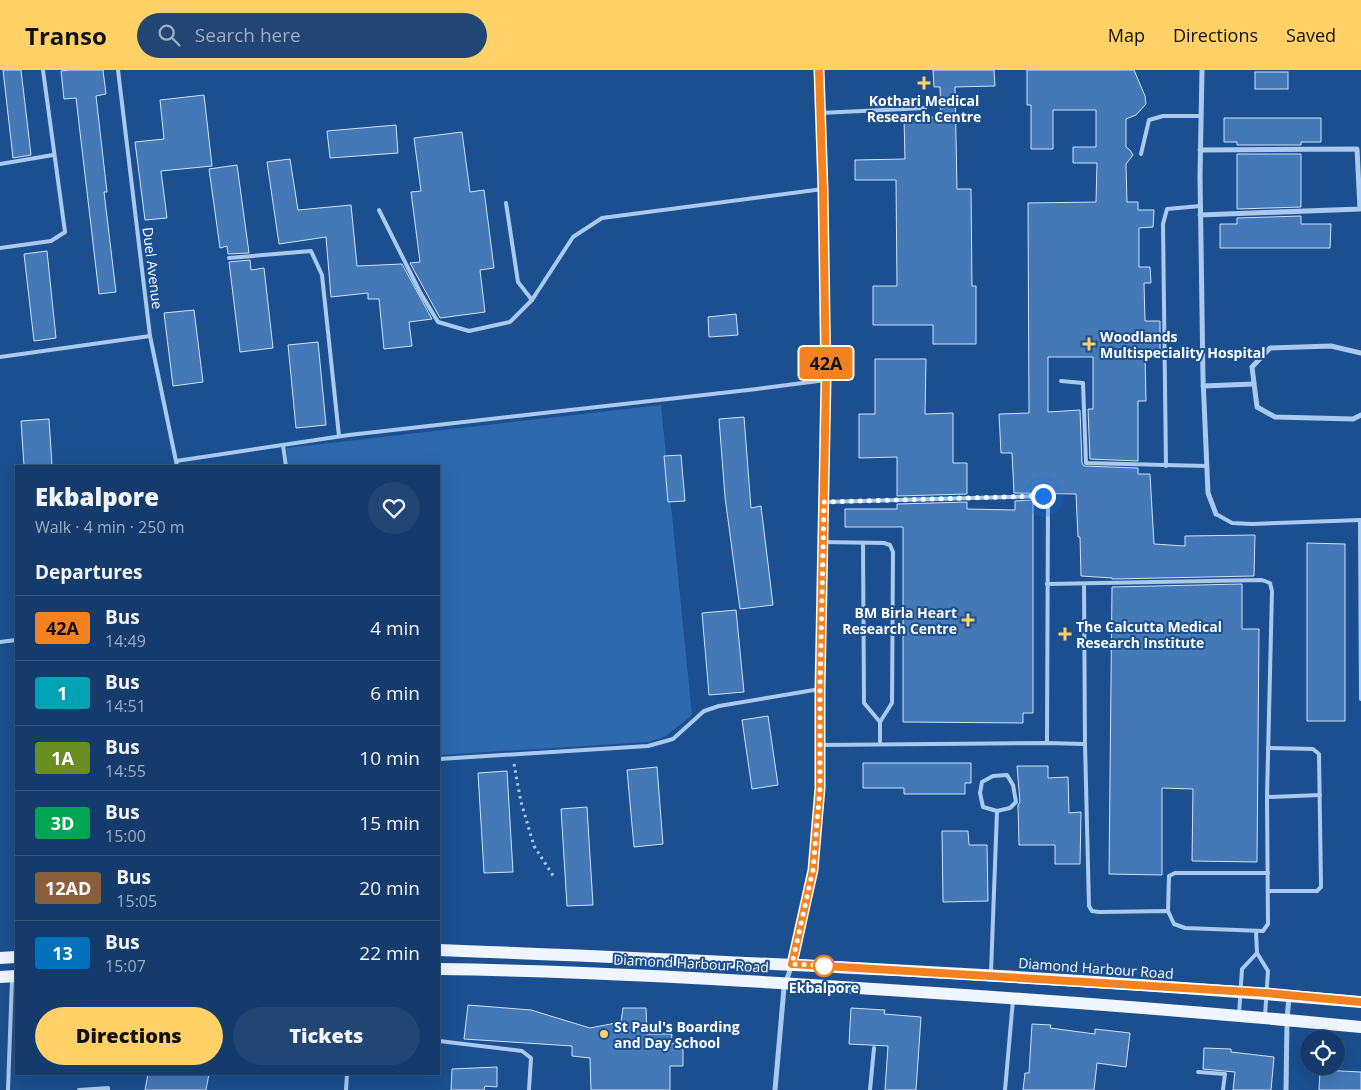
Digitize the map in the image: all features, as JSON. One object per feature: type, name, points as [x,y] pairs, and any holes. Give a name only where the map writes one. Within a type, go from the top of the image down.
[{"type":"main road","name":"Diamond Harbour Road","points":[[440,950],[792,964],[1266,993],[1361,1002]]},
{"type":"main road","points":[[0,958],[15,957]]},
{"type":"main road","name":"Diamond Harbour Road","points":[[440,969],[522,970],[786,983],[1013,998],[1361,1027]]},
{"type":"street","points":[[775,1090],[784,988],[792,964],[813,870],[820,788],[826,380],[819,70]]},
{"type":"street","points":[[1202,70],[1200,215],[1203,386],[1208,493],[1216,514]]},
{"type":"street","points":[[1200,150],[1358,149],[1360,209],[1200,215]]},
{"type":"street","points":[[1361,353],[1331,346],[1270,348],[1252,367],[1257,407],[1275,417],[1352,419],[1361,415]]},
{"type":"street","points":[[1203,386],[1253,384]]},
{"type":"street","points":[[1286,1090],[1287,1020],[1290,995]]},
{"type":"lane","points":[[0,248],[51,241],[65,232],[53,155],[43,70]]},
{"type":"lane","name":"Duel Avenue","points":[[118,70],[150,336],[177,465]]},
{"type":"lane","points":[[820,113],[925,108]]},
{"type":"lane","points":[[1141,154],[1149,120],[1163,116],[1201,116]]},
{"type":"lane","points":[[0,164],[53,155]]},
{"type":"lane","points":[[379,210],[420,292],[438,322],[469,331],[510,322],[532,300],[573,237],[602,218],[823,189]]},
{"type":"lane","points":[[506,202],[518,282],[532,300]]},
{"type":"lane","points":[[1166,466],[1164,224],[1167,209],[1200,206]]},
{"type":"lane","points":[[228,258],[311,251],[322,275],[339,436]]},
{"type":"lane","points":[[0,357],[150,336]]},
{"type":"lane","points":[[176,461],[339,436],[826,380]]},
{"type":"lane","points":[[1061,381],[1082,383],[1086,463],[1206,466]]},
{"type":"lane","points":[[283,444],[286,465]]},
{"type":"lane","points":[[824,502],[1046,496],[1048,499],[1047,743]]},
{"type":"lane","points":[[1216,514],[1232,523],[1242,524],[1360,520],[1361,698]]},
{"type":"lane","points":[[824,542],[884,542],[890,545],[893,552],[892,703],[880,722],[880,744]]},
{"type":"lane","points":[[863,543],[864,704],[880,722]]},
{"type":"lane","points":[[1047,584],[1262,580],[1270,583],[1272,591],[1267,797],[1268,873],[1268,924],[1263,931],[1185,928],[1174,924],[1168,911],[1169,876],[1175,873],[1268,873]]},
{"type":"lane","points":[[1084,584],[1084,744],[1089,906],[1092,911],[1099,912],[1168,911]]},
{"type":"lane","points":[[0,642],[15,640]]},
{"type":"lane","points":[[440,760],[648,746],[673,739],[704,711],[719,706],[820,689]]},
{"type":"lane","points":[[820,745],[1084,744]]},
{"type":"lane","points":[[1268,748],[1316,750],[1319,754],[1321,887],[1317,891],[1268,891]]},
{"type":"lane","points":[[1007,775],[1013,785],[1016,802],[1010,808],[996,811],[983,807],[980,793],[982,782],[994,776],[1007,775]]},
{"type":"lane","points":[[1267,797],[1320,795]]},
{"type":"lane","points":[[991,976],[996,811]]},
{"type":"lane","points":[[1256,931],[1257,952],[1268,971],[1265,1018]]},
{"type":"lane","points":[[1238,1016],[1242,969],[1257,952]]},
{"type":"lane","points":[[8,1090],[10,976]]},
{"type":"lane","points":[[1005,1090],[1013,998]]},
{"type":"lane","points":[[440,1041],[522,1051],[531,1058],[529,1090]]},
{"type":"lane","points":[[870,1090],[874,1048]]},
{"type":"lane","points":[[1198,1072],[1225,1074],[1223,1090]]},
{"type":"lane","points":[[346,1090],[348,1075]]},
{"type":"lane","points":[[79,1090],[108,1088],[108,1090]]},
{"type":"path","points":[[513,755],[521,802],[534,846],[554,877]]},
{"type":"shaded area","points":[[661,405],[692,715],[666,736],[648,742],[440,755],[440,465],[288,465],[287,448]]},
{"type":"building","points":[[3,70],[21,70],[31,155],[13,158]]},
{"type":"building","points":[[103,70],[106,94],[96,96],[107,192],[104,192],[116,292],[99,294],[76,98],[64,99],[61,71]]},
{"type":"building","points":[[933,70],[994,70],[995,86],[955,87],[957,189],[971,189],[972,286],[976,286],[976,344],[933,344],[933,325],[873,325],[873,286],[897,286],[896,180],[855,180],[855,160],[905,159],[904,118],[941,117],[940,87],[934,87]]},
{"type":"building","points":[[1027,70],[1134,70],[1145,96],[1146,104],[1136,115],[1126,119],[1126,147],[1133,155],[1126,164],[1127,202],[1138,202],[1138,210],[1154,210],[1153,227],[1139,228],[1139,267],[1150,267],[1151,283],[1144,283],[1145,321],[1160,321],[1160,356],[1145,356],[1146,401],[1138,401],[1138,461],[1090,459],[1088,409],[1093,409],[1093,357],[1048,357],[1048,412],[1080,410],[1082,463],[1084,466],[1138,468],[1138,474],[1150,474],[1154,544],[1185,546],[1185,536],[1255,535],[1254,576],[1112,579],[1081,576],[1076,494],[1014,493],[1012,453],[1001,453],[999,414],[1029,413],[1028,203],[1096,202],[1097,163],[1073,163],[1073,147],[1096,147],[1096,110],[1053,110],[1053,149],[1031,149],[1031,105],[1027,105]]},
{"type":"building","points":[[1255,72],[1288,72],[1288,89],[1255,89]]},
{"type":"building","points":[[204,95],[212,166],[161,171],[167,218],[145,220],[135,142],[164,139],[160,100]]},
{"type":"building","points":[[1224,118],[1321,118],[1321,142],[1301,142],[1301,145],[1237,145],[1237,142],[1224,142]]},
{"type":"building","points":[[396,125],[398,153],[330,158],[327,131]]},
{"type":"building","points":[[462,132],[470,192],[484,190],[494,268],[480,270],[485,312],[440,318],[410,263],[420,262],[411,192],[421,191],[414,138]]},
{"type":"building","points":[[1237,154],[1301,154],[1301,207],[1237,209]]},
{"type":"building","points":[[290,159],[298,210],[351,205],[357,266],[402,264],[432,319],[409,322],[412,346],[384,349],[379,299],[368,299],[368,293],[331,297],[326,237],[279,244],[267,162]]},
{"type":"building","points":[[237,165],[249,253],[228,254],[227,246],[220,248],[209,169]]},
{"type":"building","points":[[1301,216],[1301,224],[1331,224],[1330,248],[1220,248],[1220,224],[1237,224],[1237,218]]},
{"type":"building","points":[[47,251],[56,338],[34,341],[24,254]]},
{"type":"building","points":[[250,260],[251,270],[264,268],[273,348],[240,352],[229,262]]},
{"type":"building","points":[[194,310],[203,382],[173,386],[164,313]]},
{"type":"building","points":[[736,314],[738,335],[709,337],[708,317]]},
{"type":"building","points":[[318,342],[326,425],[296,428],[288,345]]},
{"type":"building","points":[[875,359],[926,359],[925,414],[953,413],[953,463],[967,463],[967,494],[897,496],[897,457],[859,458],[859,414],[875,414]]},
{"type":"building","points":[[744,417],[751,508],[761,506],[773,605],[740,609],[725,497],[719,419]]},
{"type":"building","points":[[49,419],[52,465],[24,465],[21,421]]},
{"type":"building","points":[[681,455],[685,501],[668,502],[664,456]]},
{"type":"building","name":"BM Birla Heart Research Centre","points":[[1033,500],[1033,713],[1023,713],[1023,723],[903,722],[903,527],[845,527],[845,509],[897,509],[897,504],[967,502],[967,509],[1015,510],[1015,501]]},
{"type":"building","points":[[1307,543],[1345,544],[1345,721],[1307,721]]},
{"type":"building","points":[[1242,584],[1242,629],[1259,629],[1257,862],[1192,861],[1193,789],[1162,788],[1162,875],[1109,874],[1112,587]]},
{"type":"building","points":[[736,610],[744,692],[709,695],[702,613]]},
{"type":"building","points":[[768,716],[778,785],[752,789],[742,720]]},
{"type":"building","points":[[863,763],[971,763],[971,783],[965,783],[965,794],[904,794],[904,788],[863,788]]},
{"type":"building","points":[[1017,766],[1048,766],[1048,778],[1068,777],[1069,813],[1081,812],[1080,864],[1055,864],[1055,845],[1019,845],[1018,805],[1020,802]]},
{"type":"building","points":[[657,767],[663,844],[634,847],[627,770]]},
{"type":"building","points":[[507,771],[513,872],[484,873],[478,773]]},
{"type":"building","points":[[587,807],[593,905],[567,906],[561,809]]},
{"type":"building","points":[[942,831],[968,831],[969,845],[987,845],[988,901],[943,902]]},
{"type":"building","points":[[468,1005],[531,1010],[590,1028],[621,1022],[623,1008],[646,1008],[647,1034],[672,1034],[671,1044],[683,1042],[683,1066],[670,1066],[670,1090],[591,1090],[590,1058],[572,1056],[572,1046],[464,1039]]},
{"type":"building","points":[[851,1008],[885,1010],[884,1014],[921,1017],[916,1090],[885,1090],[888,1046],[849,1044]]},
{"type":"building","points":[[1032,1024],[1051,1025],[1050,1028],[1095,1034],[1095,1029],[1130,1033],[1126,1067],[1097,1063],[1094,1090],[1023,1090],[1025,1073],[1029,1073]]},
{"type":"building","points":[[1204,1048],[1231,1049],[1231,1052],[1274,1057],[1271,1090],[1233,1090],[1235,1072],[1203,1069]]},
{"type":"building","points":[[497,1067],[497,1087],[485,1086],[484,1090],[451,1090],[452,1069]]},
{"type":"building","points":[[1345,1071],[1361,1072],[1361,1090],[1319,1090],[1320,1075],[1345,1075]]},
{"type":"building","points":[[148,1075],[209,1075],[206,1090],[145,1090]]},
{"type":"bus line","name":"42A","points":[[819,70],[826,380],[820,788],[813,870],[792,964],[1266,993],[1361,1002]]},
{"type":"place","name":"Kothari Medical Research Centre","points":[[924,83]]},
{"type":"place","name":"Woodlands Multispeciality Hospital","points":[[1089,344]]},
{"type":"place","name":"BM Birla Heart Research Centre","points":[[968,620]]},
{"type":"place","name":"The Calcutta Medical Research Institute","points":[[1065,634]]},
{"type":"place","name":"Ekbalpore","points":[[824,966]]},
{"type":"place","name":"St Paul's Boarding and Day School","points":[[604,1034]]},
{"type":"route","points":[[824,966],[832,966],[792,964],[813,870],[820,788],[824,502],[1043,496]]}]
